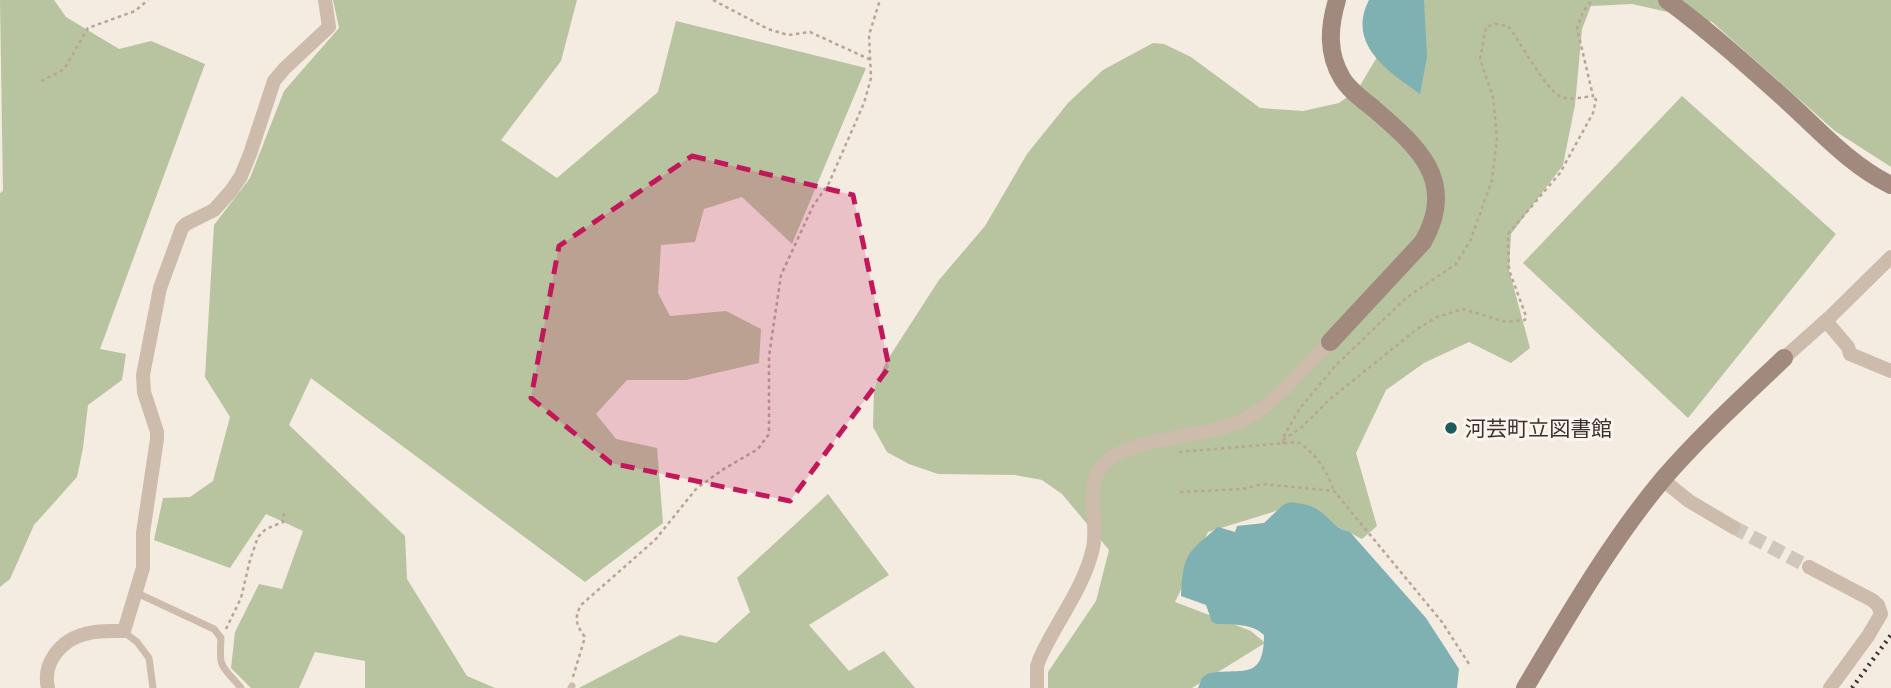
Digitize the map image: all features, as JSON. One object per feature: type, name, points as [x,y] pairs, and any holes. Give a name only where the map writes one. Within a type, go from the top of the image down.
[{"type":"street","points":[[48,688],[48,666],[68,642],[93,632],[124,631],[143,568],[143,533],[157,439],[144,392],[143,375],[160,288],[182,228],[214,210],[242,176],[270,93],[280,73],[329,27],[325,0]]},
{"type":"street","points":[[1037,688],[1037,666],[1040,658],[1084,573],[1094,547],[1094,487],[1103,465],[1124,451],[1242,421],[1268,405],[1423,242],[1433,225],[1438,192],[1426,160],[1342,78],[1330,41],[1337,0]]},
{"type":"street","points":[[1667,0],[1700,25],[1837,148],[1891,185]]},
{"type":"street","points":[[1525,688],[1616,540],[1663,480],[1699,440],[1891,257]]},
{"type":"street","points":[[1826,321],[1848,347],[1850,354],[1891,371]]},
{"type":"street","points":[[1663,480],[1689,501],[1733,527]]},
{"type":"street","points":[[1809,567],[1871,600],[1878,605],[1881,614],[1830,688]]},
{"type":"lane","points":[[137,593],[208,625],[221,638],[221,664],[241,688]]},
{"type":"lane","points":[[124,631],[144,648],[149,658],[153,688]]},
{"type":"path","points":[[41,81],[66,66],[88,28],[135,11],[148,0]]},
{"type":"path","points":[[713,0],[768,29],[788,35],[810,32],[871,60]]},
{"type":"path","points":[[571,687],[584,636],[575,616],[581,605],[655,540],[696,489],[758,449],[769,434],[769,356],[781,275],[813,206],[829,183],[864,103],[871,78],[869,35],[880,0]]},
{"type":"path","points":[[1283,442],[1329,400],[1437,317],[1463,309],[1506,322],[1525,320],[1526,316],[1509,270],[1508,234],[1560,173],[1593,113],[1596,100],[1577,28],[1583,12],[1592,0]]},
{"type":"path","points":[[1283,442],[1300,408],[1336,365],[1406,298],[1456,264],[1471,239],[1492,180],[1497,138],[1493,97],[1480,59],[1486,27],[1495,24],[1508,26],[1558,96],[1593,96]]},
{"type":"path","points":[[1165,440],[1170,448],[1180,453],[1283,442],[1297,442],[1305,446],[1330,480],[1334,491],[1441,622],[1469,664]]},
{"type":"path","points":[[1180,492],[1242,489],[1263,484],[1334,491]]},
{"type":"path","points":[[221,638],[239,603],[258,537],[283,522],[284,513]]},
{"type":"highlighted area","points":[[692,156],[853,195],[889,367],[790,501],[611,463],[531,398],[559,246]]},
{"type":"green space","points":[[0,0],[54,0],[66,17],[119,49],[151,41],[205,64],[100,349],[126,354],[122,380],[88,405],[77,477],[34,525],[10,579],[0,587],[0,193],[3,191]]},
{"type":"green space","points":[[333,0],[577,0],[561,61],[501,140],[557,178],[658,92],[676,21],[866,68],[792,244],[742,197],[704,209],[695,242],[661,245],[658,293],[670,316],[726,311],[761,329],[759,363],[686,380],[627,380],[596,414],[616,439],[657,448],[663,523],[585,582],[311,378],[289,425],[405,536],[407,579],[467,676],[495,688],[365,688],[365,661],[315,652],[299,688],[251,688],[231,668],[235,632],[259,584],[282,589],[303,531],[266,514],[230,568],[154,540],[163,498],[190,497],[213,481],[230,417],[205,377],[214,225],[250,178],[284,91],[339,28]]},
{"type":"green space","points":[[1411,0],[1891,0],[1891,167],[1835,131],[1712,22],[1632,4],[1591,6],[1582,29],[1575,105],[1563,165],[1511,234],[1509,270],[1530,348],[1511,363],[1469,342],[1424,363],[1386,390],[1356,453],[1377,526],[1362,539],[1295,505],[1208,532],[1175,602],[1251,631],[1265,643],[1192,688],[1048,688],[1048,672],[1096,601],[1109,550],[1062,494],[1042,480],[1015,475],[938,474],[909,464],[887,452],[873,427],[874,389],[886,362],[939,280],[985,226],[1027,154],[1068,103],[1103,70],[1153,43],[1164,44],[1191,57],[1260,108],[1303,111],[1339,103],[1358,89]]},
{"type":"green space","points":[[1682,96],[1836,234],[1688,418],[1523,263]]},
{"type":"green space","points":[[828,494],[889,575],[809,625],[849,671],[884,651],[915,688],[579,688],[680,635],[716,643],[750,612],[737,578]]},
{"type":"water","points":[[1369,0],[1424,0],[1427,57],[1420,94],[1384,66],[1367,44],[1363,31],[1363,16]]},
{"type":"water","points":[[1291,502],[1315,508],[1336,525],[1350,532],[1426,618],[1459,669],[1457,688],[1198,688],[1207,674],[1254,667],[1260,661],[1264,635],[1248,627],[1212,622],[1206,605],[1181,596],[1185,563],[1193,549],[1218,527],[1235,532],[1237,526],[1264,523],[1283,505]]},
{"type":"tunnel","points":[[1733,527],[1809,567]]},
{"type":"railway","points":[[1852,688],[1891,635]]},
{"type":"place","name":"河芸町立図書館","points":[[1451,428]]}]
